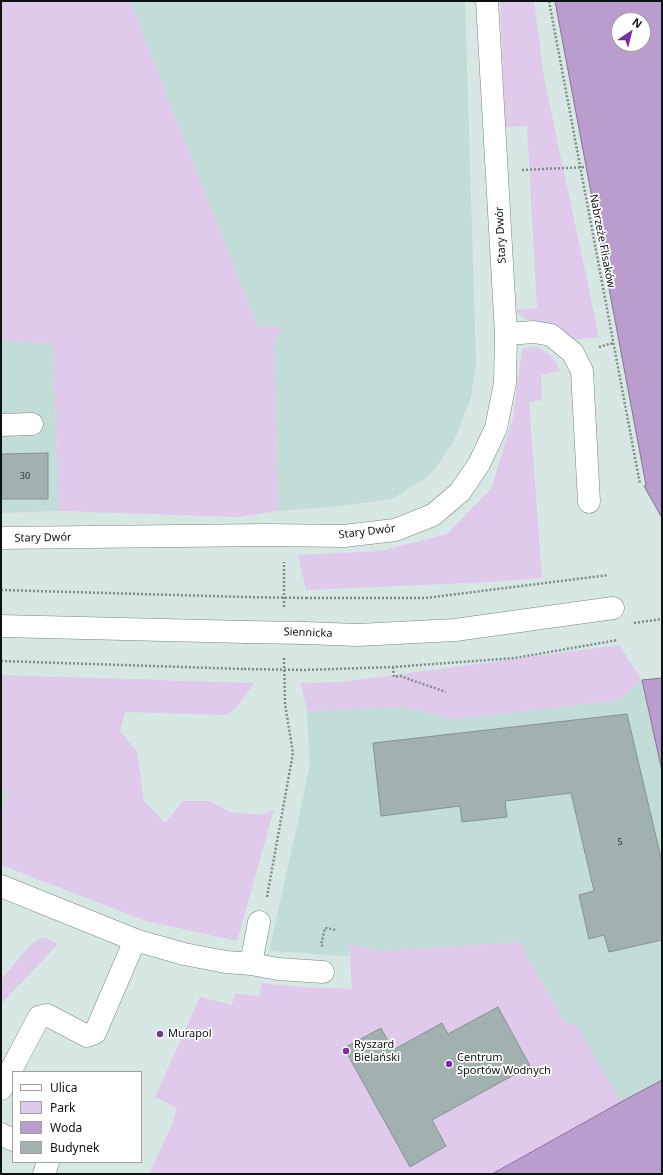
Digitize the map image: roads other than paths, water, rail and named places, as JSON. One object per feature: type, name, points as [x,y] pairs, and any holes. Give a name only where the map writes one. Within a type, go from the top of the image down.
[{"type":"street","name":"Stary Dwór","points":[[1,538],[285,535],[344,536],[395,530],[433,515],[460,492],[480,464],[496,428],[505,383],[506,334],[487,1]]},
{"type":"street","points":[[506,334],[534,332],[551,335],[573,353],[582,371],[589,502]]},
{"type":"street","points":[[1,425],[32,424]]},
{"type":"street","name":"Siennicka","points":[[1,626],[358,635],[455,630],[613,608]]},
{"type":"street","points":[[1,886],[135,940],[184,954],[226,962],[251,964],[278,969],[323,972]]},
{"type":"street","points":[[251,964],[259,922]]},
{"type":"street","points":[[1,1089],[39,1017],[47,1015],[88,1036],[95,1033],[135,940]]},
{"type":"street","points":[[1,1134],[12,1140]]},
{"type":"street","points":[[44,1174],[48,1163]]},
{"type":"water","points":[[555,1],[662,1],[662,518],[644,486],[646,485]]},
{"type":"water","points":[[662,678],[662,771],[642,680]]},
{"type":"water","points":[[662,1080],[662,1174],[492,1174],[621,1102]]},
{"type":"place","name":"Murapol","points":[[160,1034]]},
{"type":"place","name":"Ryszard Bielański","points":[[346,1051]]},
{"type":"place","name":"Centrum Sportów Wodnych","points":[[449,1064]]}]
